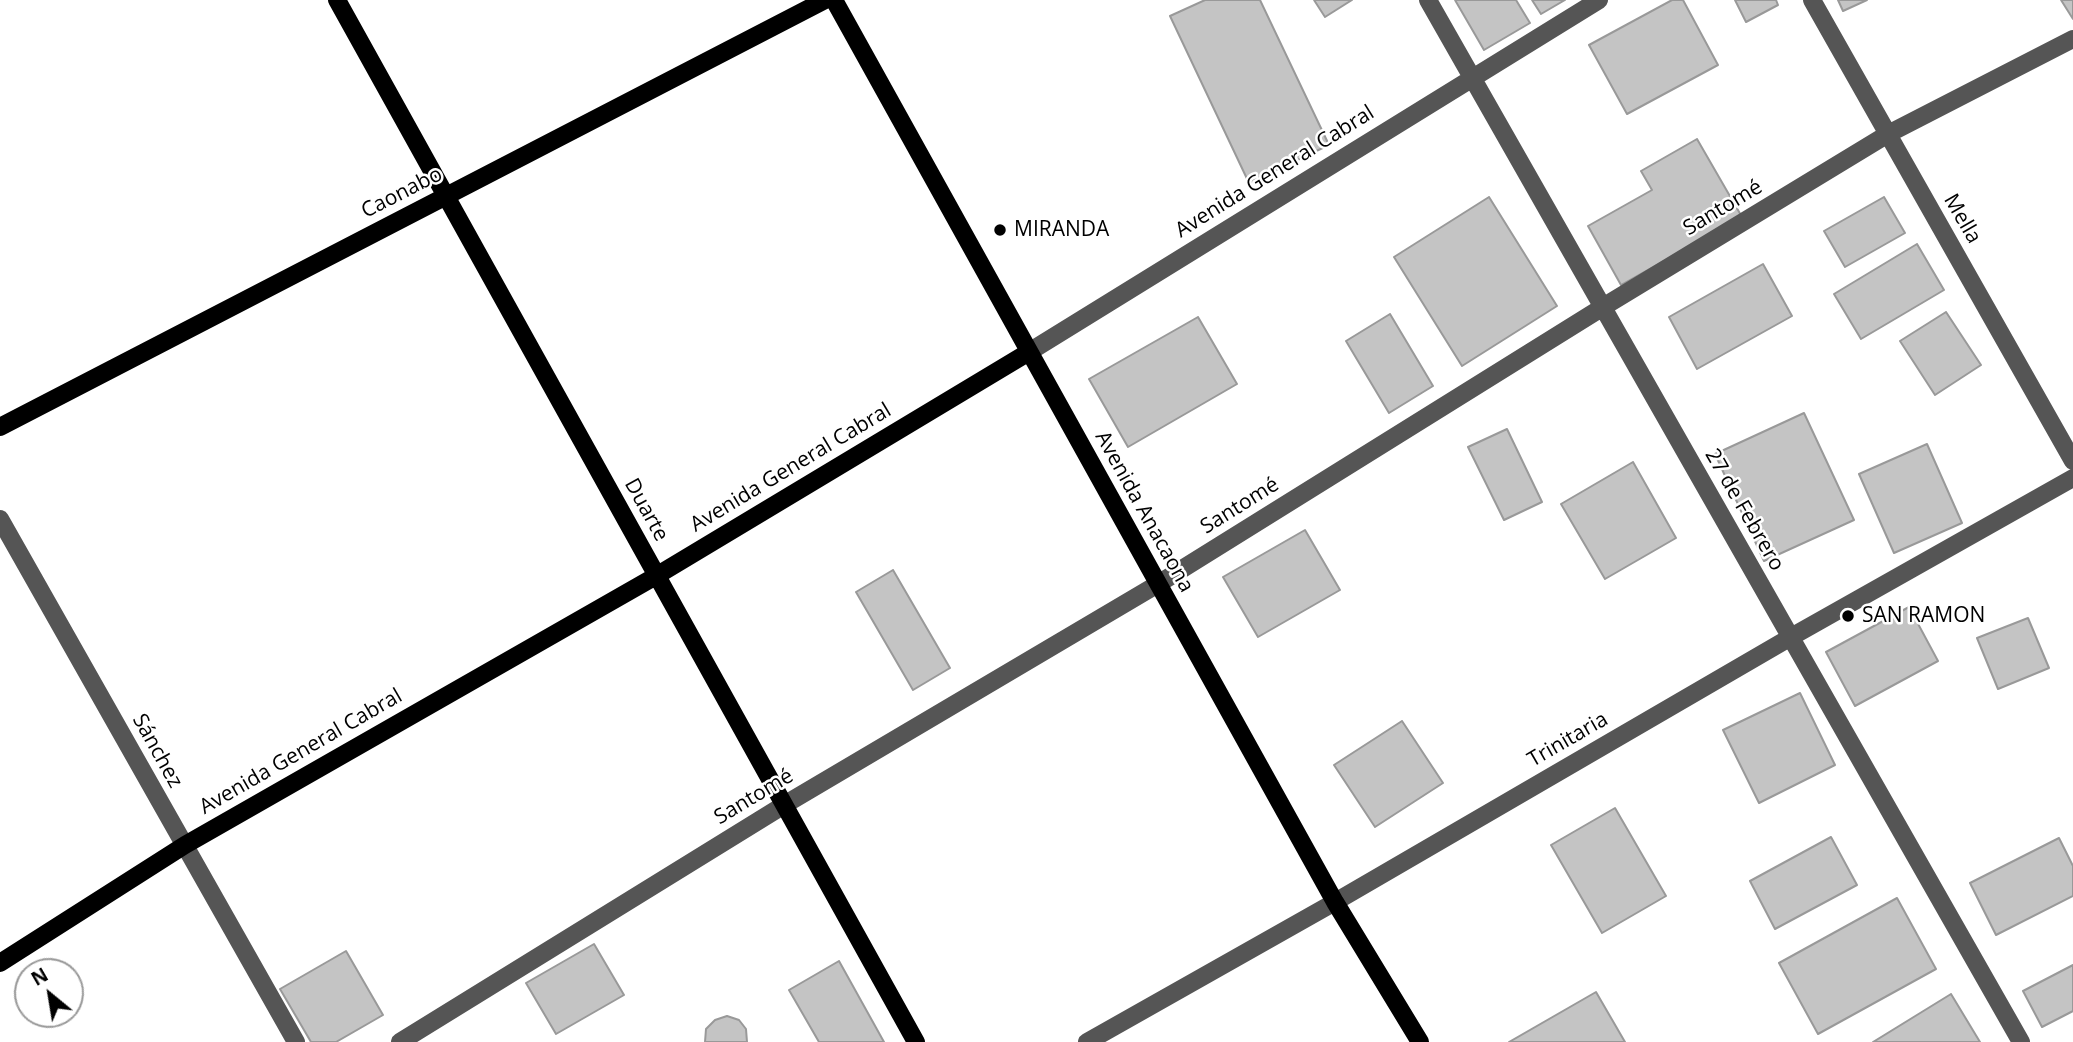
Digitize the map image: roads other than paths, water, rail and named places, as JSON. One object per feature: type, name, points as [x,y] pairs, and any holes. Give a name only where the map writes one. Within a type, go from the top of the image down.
[{"type":"main road","name":"Duarte","points":[[337,0],[916,1042]]},
{"type":"main road","name":"Caonabo","points":[[0,427],[825,0]]},
{"type":"main road","name":"Avenida Anacaona","points":[[834,0],[1335,902],[1420,1042]]},
{"type":"main road","name":"Avenida General Cabral","points":[[0,963],[185,845],[656,576],[1029,352]]},
{"type":"street","name":"27 de Febrero","points":[[1428,0],[2021,1042]]},
{"type":"street","name":"Avenida General Cabral","points":[[1029,352],[1599,0]]},
{"type":"street","name":"Mella","points":[[1812,0],[2073,461]]},
{"type":"street","name":"Santomé","points":[[400,1042],[784,805],[1158,584],[1603,307],[1888,134],[2073,39]]},
{"type":"street","name":"Trinitaria","points":[[1087,1042],[2073,478]]},
{"type":"street","name":"Sánchez","points":[[0,519],[296,1042]]},
{"type":"place","name":"MIRANDA","points":[[1000,230]]},
{"type":"place","name":"SAN RAMON","points":[[1848,616]]}]
